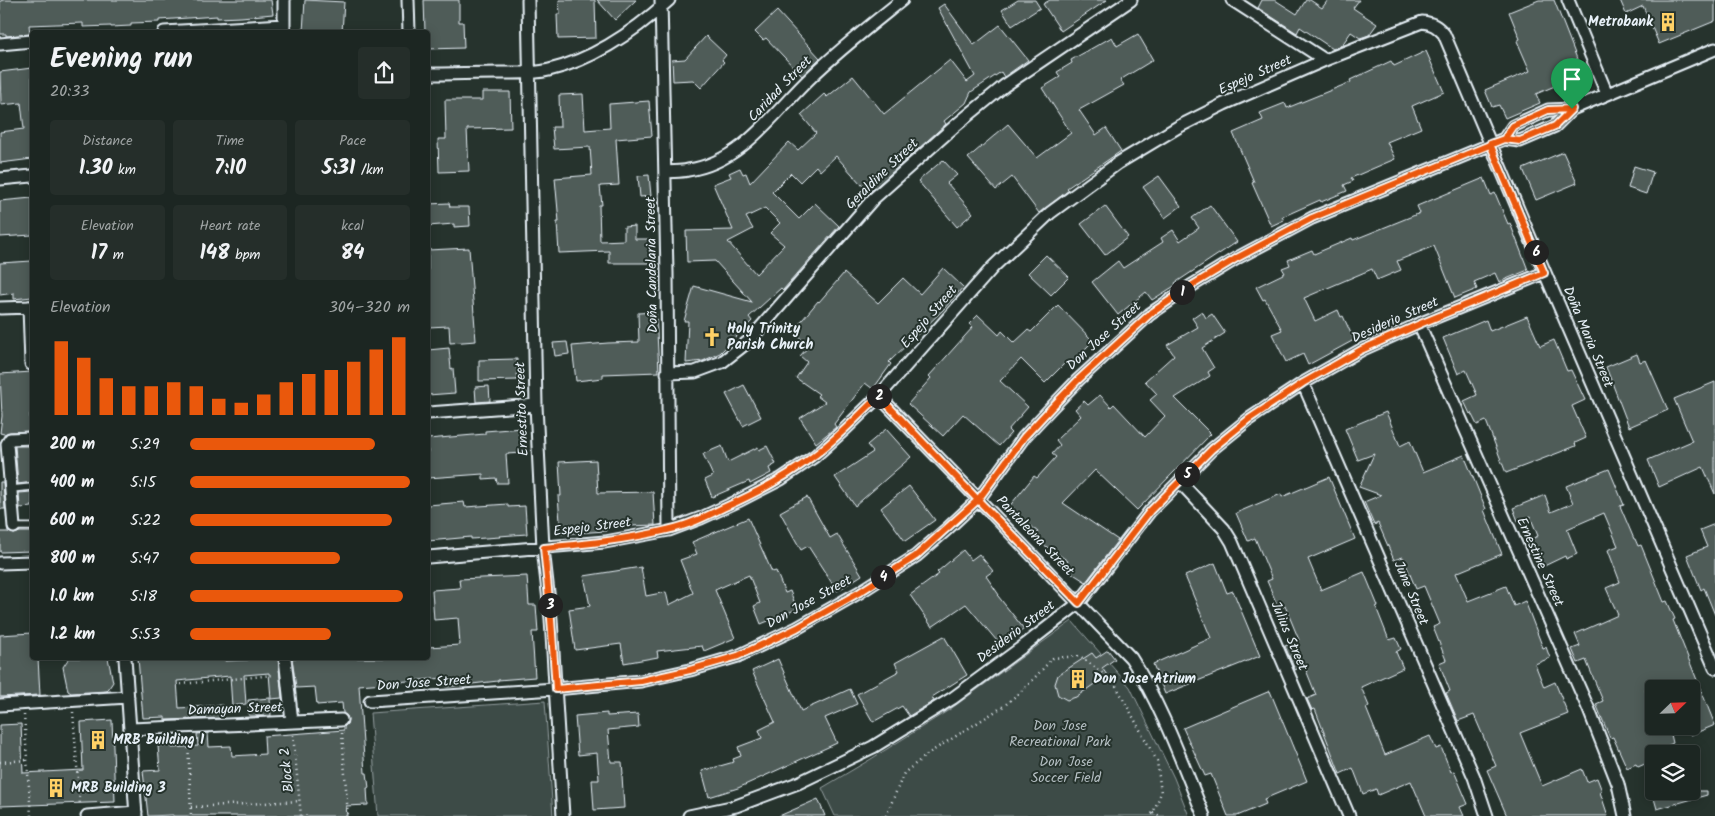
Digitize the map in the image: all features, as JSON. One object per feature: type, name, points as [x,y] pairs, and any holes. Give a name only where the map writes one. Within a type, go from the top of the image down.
[{"type":"street","points":[[244,30],[284,29],[284,0]]},
{"type":"street","points":[[408,0],[409,30]]},
{"type":"street","name":"Ernestito Street","points":[[528,0],[536,405],[544,548],[556,689],[562,816]]},
{"type":"street","name":"Caridad Street","points":[[666,172],[689,170],[712,164],[735,152],[753,138],[825,64],[902,0]]},
{"type":"street","name":"Geraldine Street","points":[[667,373],[695,372],[722,362],[742,347],[802,282],[873,199],[888,185],[1004,86],[1131,0]]},
{"type":"street","points":[[1232,0],[1325,60]]},
{"type":"street","points":[[1568,0],[1607,94]]},
{"type":"street","points":[[430,74],[529,73],[549,70],[581,60],[607,47],[636,28],[664,2]]},
{"type":"street","name":"Doña Candelaria Street","points":[[664,2],[669,530]]},
{"type":"street","name":"Espejo Street","points":[[430,557],[605,542],[669,530],[731,505],[781,479],[815,456],[879,396],[993,268],[1050,213],[1118,163],[1178,127],[1224,104],[1415,23],[1430,23]]},
{"type":"street","name":"Doña Maria Street","points":[[1430,23],[1437,26],[1444,34],[1544,273],[1715,668]]},
{"type":"street","points":[[0,44],[30,41]]},
{"type":"street","name":"Don Jose Street","points":[[1504,139],[1513,126],[1548,110],[1572,109],[1715,49]]},
{"type":"street","name":"Don Jose Street","points":[[370,701],[556,689],[641,681],[690,670],[738,656],[797,628],[860,592],[916,556],[978,500],[1024,437],[1078,380],[1150,314],[1191,286],[1237,258],[1312,218],[1490,144],[1504,139],[1520,141],[1555,126],[1572,109]]},
{"type":"street","points":[[0,180],[30,176]]},
{"type":"street","name":"Desiderio Street","points":[[690,816],[736,806],[798,783],[872,747],[953,698],[1026,645],[1079,603],[1150,511],[1212,449],[1249,419],[1303,383],[1361,350],[1544,273]]},
{"type":"street","points":[[0,308],[30,307]]},
{"type":"street","name":"Ernestine Street","points":[[1420,324],[1588,710],[1618,784],[1625,816]]},
{"type":"street","name":"June Street","points":[[1303,383],[1474,777],[1487,816]]},
{"type":"street","name":"Pantaleona Street","points":[[879,396],[1131,658],[1143,676],[1173,741],[1204,816]]},
{"type":"street","points":[[430,413],[536,405]]},
{"type":"street","points":[[14,527],[7,441],[10,439],[30,438]]},
{"type":"street","name":"Julius Street","points":[[1180,482],[1224,529],[1232,542],[1349,816]]},
{"type":"street","points":[[0,563],[30,562]]},
{"type":"street","points":[[83,811],[136,814],[125,660]]},
{"type":"street","points":[[285,660],[292,722]]},
{"type":"street","points":[[0,705],[128,697]]},
{"type":"street","name":"Damayan Street","points":[[130,729],[341,720]]},
{"type":"lane","points":[[11,488],[30,487]]},
{"type":"lane","points":[[14,527],[30,527]]},
{"type":"path","points":[[886,816],[904,773],[929,754],[1004,706],[1027,686],[1053,658],[1080,656],[1114,682],[1157,761],[1161,793],[1153,813],[1149,816]]},
{"type":"path","points":[[181,684],[286,674]]},
{"type":"path","points":[[72,701],[83,811]]},
{"type":"path","points":[[23,704],[31,816]]},
{"type":"path","points":[[341,720],[348,816]]},
{"type":"path","name":"Block 2","points":[[292,722],[301,816]]},
{"type":"path","points":[[188,726],[191,816]]},
{"type":"path","points":[[0,762],[27,760]]},
{"type":"path","points":[[191,807],[300,801]]},
{"type":"path","points":[[1153,813],[1160,816]]},
{"type":"green space","name":"Don Jose Recreational Park","points":[[1072,621],[1130,687],[1174,778],[1189,816],[835,816],[822,788],[949,710]]},
{"type":"green space","points":[[545,701],[553,816],[378,816],[370,713]]},
{"type":"building","points":[[271,0],[273,14],[159,20],[159,22],[131,23],[131,26],[111,27],[83,27],[83,23],[29,25],[30,34],[6,36],[6,34],[0,34],[0,1]]},
{"type":"building","points":[[305,0],[344,2],[342,30],[303,30]]},
{"type":"building","points":[[424,0],[459,0],[459,22],[463,22],[464,48],[430,49],[430,30],[425,30]]},
{"type":"building","points":[[559,0],[595,0],[596,38],[558,39],[557,14],[560,14]]},
{"type":"building","points":[[597,0],[636,0],[615,20]]},
{"type":"building","points":[[1018,0],[1035,0],[1040,8],[1012,26],[1002,10]]},
{"type":"building","points":[[1050,0],[1107,0],[1061,31],[1043,4]]},
{"type":"building","points":[[1262,0],[1275,0],[1297,14],[1306,0],[1310,0],[1322,8],[1328,0],[1359,0],[1353,8],[1377,24],[1369,35],[1360,38],[1351,32],[1342,45],[1333,49],[1300,27],[1297,33],[1258,8]]},
{"type":"building","points":[[1539,0],[1554,0],[1583,74],[1536,94],[1540,103],[1505,118],[1499,105],[1492,107],[1485,90],[1530,71],[1517,41],[1520,39],[1509,12]]},
{"type":"building","points":[[1620,0],[1715,0],[1715,21],[1659,44],[1643,6],[1626,14]]},
{"type":"building","points":[[944,4],[974,45],[1000,25],[1028,60],[1004,77],[1001,72],[971,92],[966,103],[944,121],[946,124],[869,193],[836,156],[820,171],[816,166],[800,182],[791,173],[772,192],[799,219],[815,203],[839,226],[783,290],[781,288],[749,317],[752,321],[720,353],[703,361],[686,363],[688,321],[684,321],[694,286],[752,302],[715,261],[687,262],[686,231],[733,230],[713,184],[731,177],[729,173],[740,168],[743,174],[746,173],[750,183],[789,142],[798,150],[816,133],[801,115],[824,94],[827,97],[853,76],[884,114],[950,60],[967,82],[975,76],[938,8]],"holes":[[[765,208],[780,223],[770,233],[784,245],[756,274],[728,242],[753,229],[746,217]]]},
{"type":"building","points":[[777,11],[820,58],[802,76],[766,38],[763,40],[755,32]]},
{"type":"building","points":[[1138,34],[1153,60],[1120,80],[1124,85],[1079,110],[1096,135],[1106,128],[1121,151],[1067,188],[1069,190],[1039,213],[1012,177],[996,190],[968,158],[1008,124],[1037,158],[1071,133],[1042,88],[1060,77],[1057,72],[1072,63],[1071,60],[1112,37],[1117,46]]},
{"type":"building","points":[[706,36],[726,55],[722,60],[724,62],[701,88],[693,80],[673,81],[672,60],[685,59]]},
{"type":"building","points":[[1426,51],[1444,92],[1412,106],[1421,128],[1387,142],[1395,159],[1351,178],[1353,181],[1344,185],[1347,191],[1321,202],[1320,200],[1282,217],[1284,220],[1271,226],[1233,133],[1263,120],[1260,113],[1285,103],[1287,108],[1351,82],[1350,80],[1391,61],[1394,66]]},
{"type":"building","points":[[30,68],[30,159],[0,163],[0,132],[24,129],[21,103],[1,105],[0,72]]},
{"type":"building","points":[[482,92],[510,92],[511,128],[467,129],[469,171],[439,172],[438,139],[446,139],[445,100],[482,100]]},
{"type":"building","points":[[583,94],[585,130],[610,128],[609,104],[649,101],[652,136],[616,139],[619,185],[600,186],[602,205],[599,205],[600,241],[624,240],[624,227],[635,226],[635,239],[653,239],[654,263],[609,263],[609,251],[559,253],[557,222],[559,222],[555,178],[592,175],[590,147],[554,149],[552,127],[560,127],[559,95]]},
{"type":"building","points":[[1563,152],[1577,183],[1536,200],[1523,169]]},
{"type":"building","points":[[943,160],[957,175],[947,183],[973,213],[957,227],[918,181]]},
{"type":"building","points":[[1634,166],[1653,172],[1646,194],[1628,188]]},
{"type":"building","points":[[649,175],[651,196],[640,197],[638,176]]},
{"type":"building","points":[[1159,176],[1181,206],[1165,218],[1143,187]]},
{"type":"building","points":[[1484,178],[1491,195],[1495,193],[1508,224],[1510,223],[1528,270],[1499,282],[1495,273],[1474,282],[1477,289],[1455,298],[1434,246],[1397,261],[1401,270],[1377,280],[1372,269],[1304,298],[1315,321],[1338,310],[1341,317],[1343,316],[1354,340],[1308,365],[1303,354],[1286,362],[1272,334],[1282,330],[1256,287],[1285,273],[1282,268],[1290,265],[1288,260],[1312,250],[1314,254],[1420,213],[1417,206]]},
{"type":"building","points":[[30,198],[30,235],[0,237],[0,201]]},
{"type":"building","points":[[449,203],[450,207],[469,207],[470,226],[454,227],[454,224],[430,226],[430,204]]},
{"type":"building","points":[[1210,205],[1237,242],[1152,300],[1146,292],[1118,315],[1092,282],[1118,261],[1123,268],[1163,242],[1161,238],[1173,230],[1180,241],[1199,228],[1192,218]]},
{"type":"building","points":[[1105,206],[1128,237],[1105,255],[1081,224]]},
{"type":"building","points":[[469,248],[476,341],[450,343],[449,326],[430,327],[430,250]]},
{"type":"building","points":[[1046,255],[1069,277],[1051,295],[1028,273]]},
{"type":"building","points":[[30,261],[30,297],[14,299],[14,293],[0,295],[0,263]]},
{"type":"building","points":[[943,268],[963,287],[944,309],[889,362],[891,364],[873,389],[865,383],[834,424],[836,427],[816,443],[800,418],[825,402],[817,396],[819,394],[796,378],[807,362],[800,356],[809,346],[793,331],[844,273],[878,303],[903,278],[920,294]]},
{"type":"building","points":[[1058,305],[1093,341],[1069,365],[1066,362],[1045,383],[1021,359],[1000,381],[1028,407],[1008,430],[1011,433],[999,446],[963,414],[943,436],[908,404],[931,378],[929,376],[973,327],[969,324],[978,315],[999,335],[1002,331],[1014,343],[1028,330],[1031,332]]},
{"type":"building","points":[[1202,311],[1206,318],[1212,314],[1225,333],[1202,348],[1214,368],[1208,372],[1210,376],[1175,398],[1211,434],[1137,510],[1095,470],[1063,503],[1118,540],[1086,582],[1064,568],[1068,561],[1038,541],[1035,537],[1038,532],[1008,508],[1034,476],[1037,478],[1056,457],[1052,454],[1060,445],[1056,440],[1081,416],[1075,409],[1084,401],[1088,405],[1100,395],[1111,407],[1114,404],[1145,437],[1165,416],[1150,400],[1157,394],[1145,381],[1174,355],[1167,345],[1198,327],[1192,318]]},
{"type":"building","points":[[656,312],[659,372],[603,374],[603,378],[576,381],[572,346],[639,342],[638,313]]},
{"type":"building","points":[[1527,316],[1540,346],[1554,340],[1567,371],[1571,370],[1585,400],[1572,406],[1586,438],[1575,443],[1576,446],[1506,473],[1486,421],[1477,425],[1470,414],[1464,401],[1477,395],[1466,370],[1458,374],[1443,338],[1486,320],[1490,331]]},
{"type":"building","points":[[567,342],[569,354],[555,356],[553,343]]},
{"type":"building","points":[[449,348],[455,393],[430,395],[430,350]]},
{"type":"building","points":[[1637,354],[1640,362],[1646,360],[1668,410],[1629,427],[1606,367]]},
{"type":"building","points":[[517,359],[517,380],[479,381],[479,360]]},
{"type":"building","points":[[30,372],[30,431],[0,433],[2,416],[0,374]]},
{"type":"building","points":[[1715,382],[1715,494],[1703,467],[1659,487],[1648,460],[1692,441],[1674,399]]},
{"type":"building","points":[[744,385],[761,417],[743,426],[726,394]]},
{"type":"building","points":[[489,386],[490,401],[476,402],[475,387]]},
{"type":"building","points":[[1386,412],[1400,446],[1410,441],[1423,472],[1464,455],[1502,554],[1456,573],[1468,601],[1506,586],[1514,606],[1525,601],[1543,648],[1546,647],[1550,658],[1535,664],[1544,687],[1555,682],[1568,714],[1520,733],[1542,786],[1582,769],[1587,782],[1597,778],[1608,816],[1507,816],[1487,770],[1496,766],[1474,715],[1458,721],[1446,693],[1450,691],[1439,663],[1446,660],[1433,627],[1440,624],[1424,586],[1416,589],[1403,557],[1394,560],[1378,523],[1374,525],[1364,502],[1381,495],[1359,487],[1374,454],[1358,460],[1345,429]]},
{"type":"building","points":[[522,428],[524,453],[506,454],[508,483],[497,483],[496,478],[483,479],[483,474],[430,478],[430,439],[485,434],[485,431]]},
{"type":"building","points":[[886,429],[911,457],[855,506],[835,477],[873,452],[867,445]]},
{"type":"building","points":[[15,446],[30,446],[30,482],[18,484]]},
{"type":"building","points":[[722,446],[728,462],[758,447],[759,450],[767,446],[776,464],[769,468],[771,473],[750,484],[749,481],[712,497],[705,480],[713,476],[703,454]]},
{"type":"building","points":[[596,460],[598,493],[653,492],[655,525],[606,527],[606,531],[561,534],[558,496],[561,496],[559,462]]},
{"type":"building","points":[[1609,469],[1624,505],[1620,506],[1634,539],[1638,546],[1641,545],[1664,602],[1667,601],[1675,619],[1673,620],[1697,680],[1645,680],[1645,735],[1671,735],[1673,743],[1669,745],[1645,745],[1645,764],[1638,767],[1636,764],[1627,768],[1613,737],[1610,738],[1596,704],[1603,701],[1586,660],[1578,663],[1572,649],[1580,646],[1575,634],[1618,615],[1606,588],[1620,582],[1608,550],[1618,546],[1604,513],[1567,529],[1577,554],[1566,559],[1565,556],[1538,569],[1527,541],[1538,536],[1530,516],[1518,521],[1513,508],[1545,495],[1551,512],[1573,503],[1566,486]]},
{"type":"building","points":[[1329,477],[1355,539],[1308,559],[1321,590],[1364,572],[1389,640],[1396,638],[1401,649],[1396,652],[1403,668],[1361,687],[1369,706],[1366,708],[1385,755],[1430,736],[1436,749],[1441,747],[1451,772],[1454,771],[1468,804],[1460,807],[1464,816],[1426,816],[1411,781],[1378,795],[1376,789],[1363,794],[1353,768],[1340,774],[1315,709],[1312,710],[1307,699],[1316,695],[1304,665],[1295,670],[1285,646],[1299,640],[1285,606],[1279,609],[1267,581],[1272,579],[1255,538],[1248,541],[1236,513],[1281,494],[1282,497]]},
{"type":"building","points":[[0,482],[3,482],[5,509],[0,509]]},
{"type":"building","points":[[909,486],[935,520],[905,541],[881,508]]},
{"type":"building","points":[[30,492],[30,507],[20,508],[19,493]]},
{"type":"building","points":[[807,497],[830,538],[837,534],[862,575],[837,591],[808,546],[801,550],[780,512]]},
{"type":"building","points":[[464,502],[465,507],[508,504],[508,507],[525,506],[527,534],[430,541],[430,505]]},
{"type":"building","points":[[748,518],[772,572],[776,571],[785,593],[790,591],[797,609],[761,624],[754,606],[760,603],[749,575],[715,590],[735,638],[704,651],[702,646],[657,651],[658,657],[624,663],[621,644],[575,650],[569,609],[590,606],[584,576],[641,567],[646,596],[666,592],[669,605],[693,593],[680,560],[697,554],[692,542]]},
{"type":"building","points":[[1715,524],[1715,615],[1704,588],[1701,590],[1687,555],[1707,547],[1700,530]]},
{"type":"building","points":[[0,532],[14,534],[30,532],[30,551],[0,552]]},
{"type":"building","points":[[963,550],[971,560],[979,554],[993,571],[986,576],[998,596],[1024,629],[1002,647],[966,604],[932,627],[910,595],[939,574],[937,572]]},
{"type":"building","points":[[1215,563],[1227,593],[1233,591],[1260,656],[1165,694],[1153,664],[1211,638],[1185,576]]},
{"type":"building","points":[[527,576],[529,605],[536,605],[538,632],[532,632],[535,677],[446,687],[445,678],[359,685],[365,773],[367,773],[369,788],[367,788],[368,805],[346,806],[347,816],[148,816],[143,771],[160,770],[158,746],[172,745],[172,748],[198,746],[197,734],[208,733],[209,747],[231,746],[232,756],[265,754],[264,736],[344,730],[348,719],[343,713],[342,703],[317,705],[315,687],[296,688],[292,660],[430,660],[430,647],[460,645],[458,618],[434,620],[432,590],[460,588],[459,579]]},
{"type":"building","points":[[30,633],[30,660],[38,660],[40,695],[0,697],[0,635]]},
{"type":"building","points":[[944,636],[967,675],[932,697],[934,701],[909,716],[902,706],[873,722],[857,694],[899,671],[895,663]]},
{"type":"building","name":"Don Jose Atrium","points":[[1108,650],[1115,659],[1102,668],[1107,675],[1076,697],[1067,700],[1058,695],[1055,684],[1058,675],[1092,653],[1096,658]]},
{"type":"building","points":[[778,659],[801,711],[850,689],[857,704],[825,718],[837,743],[738,788],[709,797],[702,771],[734,762],[733,759],[741,756],[738,747],[762,738],[759,730],[775,722],[752,671]]},
{"type":"building","points":[[68,660],[108,660],[113,682],[107,691],[71,693],[68,691],[63,667]]},
{"type":"building","points":[[138,660],[278,660],[282,698],[271,699],[269,673],[244,675],[246,704],[232,706],[230,676],[177,681],[179,708],[222,705],[223,718],[165,720],[165,717],[143,718]]},
{"type":"building","points":[[1700,688],[1715,725],[1700,731]]},
{"type":"building","points":[[1270,691],[1307,781],[1264,799],[1266,804],[1237,816],[1228,816],[1211,774],[1205,776],[1183,728]]},
{"type":"building","points":[[270,698],[271,716],[249,716],[248,700]]},
{"type":"building","points":[[607,713],[607,716],[638,714],[639,727],[608,730],[611,762],[622,762],[624,808],[594,810],[592,780],[599,780],[597,753],[578,755],[575,716]]},
{"type":"building","points":[[112,720],[115,802],[0,806],[0,725],[21,724],[23,773],[83,770],[81,722]]},
{"type":"building","points":[[1700,791],[1707,791],[1707,795],[1700,797]]},
{"type":"building","points":[[818,799],[825,816],[779,816],[809,803]]},
{"type":"building","points":[[1654,800],[1689,800],[1657,809]]},
{"type":"place","name":"Metrobank","points":[[1668,22]]},
{"type":"place","name":"Holy Trinity Parish Church","points":[[712,337]]},
{"type":"place","name":"Don Jose Atrium","points":[[1078,679]]},
{"type":"place","name":"MRB Building 1","points":[[98,740]]},
{"type":"place","name":"MRB Building 3","points":[[56,788]]},
{"type":"route","points":[[1572,109],[1548,110],[1513,126],[1504,139],[1365,197],[1312,218],[1237,258],[1191,286],[1150,314],[1078,380],[1024,437],[978,500],[879,396],[815,456],[781,479],[701,518],[669,530],[637,537],[544,548],[556,689],[641,681],[690,670],[738,656],[797,628],[860,592],[916,556],[978,500],[1079,603],[1150,511],[1212,449],[1249,419],[1303,383],[1361,350],[1544,273],[1498,161],[1490,144],[1504,139],[1520,141],[1555,126],[1572,109]]},
{"type":"park label","name":"Don Jose Soccer Field","points":[[1066,770]]}]
